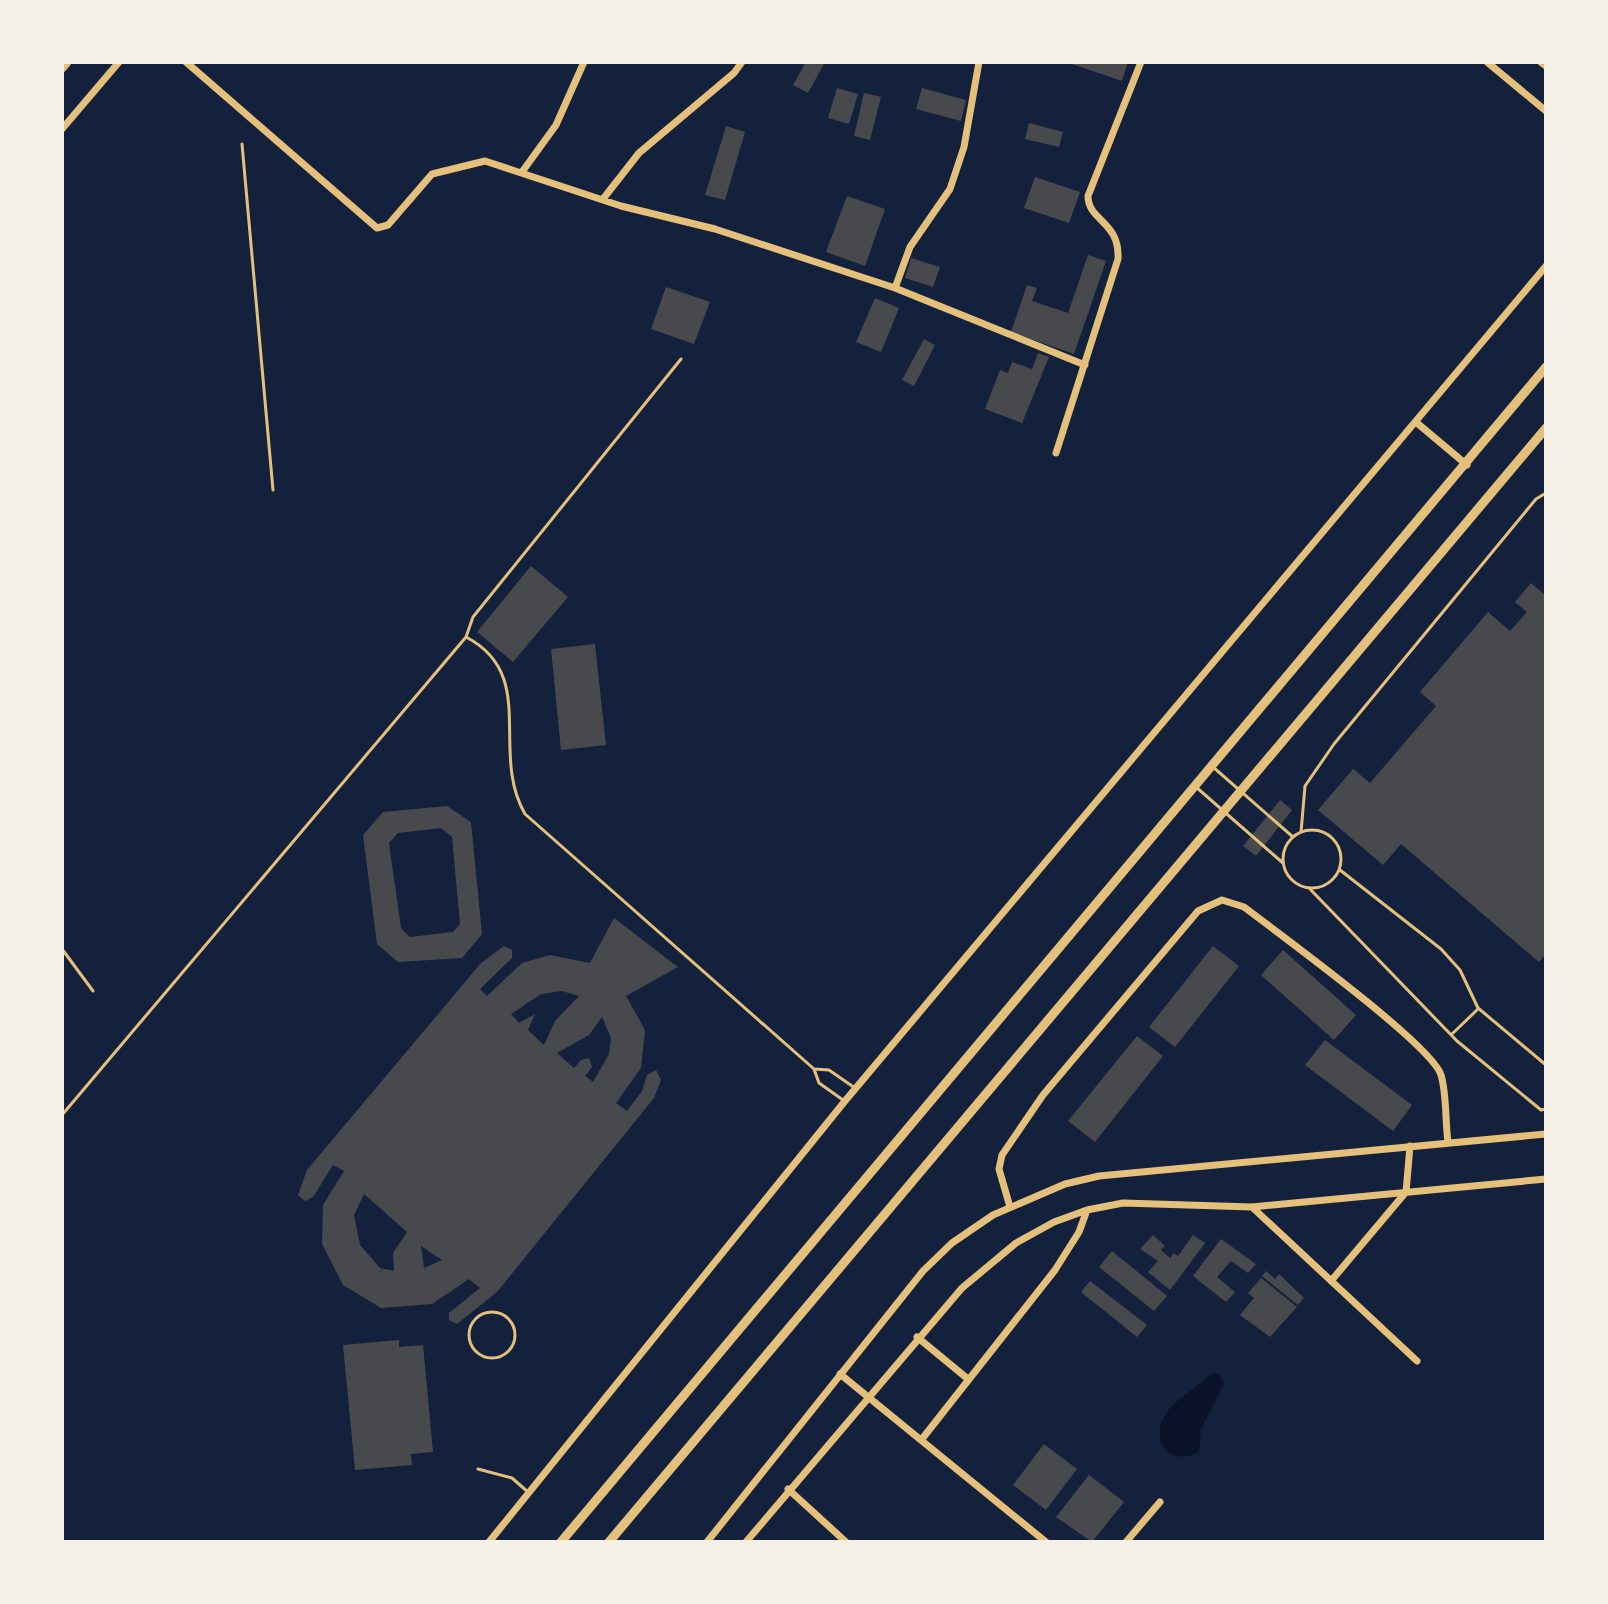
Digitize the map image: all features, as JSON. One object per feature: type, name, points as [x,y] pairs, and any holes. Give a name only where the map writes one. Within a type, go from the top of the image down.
[{"type":"street","points":[[62,68],[67,62]]},
{"type":"street","points":[[62,129],[119,62]]},
{"type":"street","points":[[186,62],[377,228],[388,225],[432,174],[485,161],[603,199],[715,229],[895,288],[1085,365]]},
{"type":"street","points":[[522,172],[556,125],[584,62]]},
{"type":"street","points":[[603,199],[639,153],[734,73],[742,62]]},
{"type":"street","points":[[895,288],[910,247],[950,189],[964,147],[979,62]]},
{"type":"street","points":[[1056,453],[1118,259],[1119,246],[1114,232],[1090,208],[1088,196],[1141,62]]},
{"type":"street","points":[[1487,62],[1546,111]]},
{"type":"street","points":[[489,1542],[855,1088],[1546,266]]},
{"type":"street","points":[[561,1542],[1467,465],[1546,367]]},
{"type":"street","points":[[1417,423],[1467,465]]},
{"type":"street","points":[[609,1542],[1546,428]]},
{"type":"street","points":[[1010,1207],[999,1169],[1002,1155],[1043,1095],[1198,911],[1222,900],[1244,907],[1398,1028],[1433,1062],[1441,1073],[1448,1142]]},
{"type":"street","points":[[707,1542],[923,1271],[952,1243],[1010,1207],[1065,1184],[1099,1176],[1546,1134]]},
{"type":"street","points":[[1331,1281],[1406,1192],[1410,1146]]},
{"type":"street","points":[[746,1542],[867,1395],[962,1288],[1016,1243],[1054,1222],[1087,1210],[1123,1203],[1252,1207],[1546,1179]]},
{"type":"street","points":[[1252,1207],[1417,1361]]},
{"type":"street","points":[[922,1439],[1071,1247],[1087,1210]]},
{"type":"street","points":[[917,1337],[968,1379]]},
{"type":"street","points":[[840,1374],[1046,1542]]},
{"type":"street","points":[[788,1489],[840,1540]]},
{"type":"street","points":[[1126,1542],[1160,1502]]},
{"type":"lane","points":[[62,1115],[466,637],[473,617],[681,359]]},
{"type":"lane","points":[[1301,832],[1305,786],[1334,744],[1536,499],[1546,493]]},
{"type":"lane","points":[[466,637],[487,648],[502,669],[509,700],[509,777],[525,814],[814,1069],[819,1083],[845,1101]]},
{"type":"lane","points":[[1213,767],[1293,837]]},
{"type":"lane","points":[[1196,787],[1283,863],[1291,880],[1309,888],[1452,1034],[1501,1079],[1541,1110],[1546,1109]]},
{"type":"lane","points":[[1283,863],[1287,844],[1301,832],[1311,830],[1329,835],[1340,851],[1340,870],[1327,884],[1309,888]]},
{"type":"lane","points":[[1340,870],[1441,949],[1460,970],[1478,1008],[1546,1065]]},
{"type":"lane","points":[[1452,1034],[1478,1008]]},
{"type":"lane","points":[[814,1069],[829,1070],[855,1088]]},
{"type":"lane","points":[[487,1313],[501,1314],[514,1330],[508,1351],[494,1357],[480,1354],[470,1341],[471,1326],[487,1313]]},
{"type":"lane","points":[[478,1469],[512,1478],[530,1493]]},
{"type":"path","points":[[242,144],[273,490]]},
{"type":"path","points":[[62,949],[93,991]]},
{"type":"water","points":[[1219,1373],[1224,1384],[1201,1429],[1199,1452],[1178,1456],[1166,1451],[1160,1439],[1160,1430],[1167,1413],[1210,1374]]},
{"type":"building","points":[[806,62],[825,62],[808,93],[793,85]]},
{"type":"building","points":[[1066,62],[1128,62],[1122,81]]},
{"type":"building","points":[[837,88],[858,94],[849,124],[828,118]]},
{"type":"building","points":[[922,88],[966,100],[961,121],[916,109]]},
{"type":"building","points":[[864,93],[881,97],[870,140],[854,136]]},
{"type":"building","points":[[1029,123],[1063,132],[1059,147],[1025,139]]},
{"type":"building","points":[[726,126],[745,132],[725,200],[705,195]]},
{"type":"building","points":[[1035,177],[1080,192],[1069,223],[1024,208]]},
{"type":"building","points":[[847,196],[885,209],[865,266],[826,252]]},
{"type":"building","points":[[1088,255],[1106,261],[1074,354],[1011,332],[1027,285],[1037,288],[1032,301],[1068,313]]},
{"type":"building","points":[[911,258],[940,267],[933,287],[905,278]]},
{"type":"building","points":[[666,287],[710,302],[694,344],[651,329]]},
{"type":"building","points":[[875,298],[899,308],[881,352],[856,342]]},
{"type":"building","points":[[924,339],[935,345],[914,386],[902,380]]},
{"type":"building","points":[[1038,353],[1049,357],[1022,423],[985,409],[1000,370],[1008,373],[1012,362],[1032,369]]},
{"type":"building","points":[[531,566],[568,597],[513,662],[477,632]]},
{"type":"building","points":[[1531,583],[1546,596],[1546,954],[1539,962],[1401,844],[1383,865],[1318,810],[1353,769],[1370,783],[1436,706],[1420,692],[1488,612],[1510,631],[1527,612],[1515,602]]},
{"type":"building","points":[[595,644],[606,745],[561,750],[551,649]]},
{"type":"building","points":[[1280,800],[1292,810],[1256,856],[1243,846]]},
{"type":"building","points":[[447,806],[471,822],[482,934],[462,958],[398,962],[377,944],[363,835],[383,812]],"holes":[[[441,828],[452,837],[460,924],[453,932],[410,937],[401,928],[389,843],[398,833]]]},
{"type":"building","points":[[614,918],[678,967],[626,996],[645,1030],[641,1068],[616,1103],[627,1111],[642,1091],[647,1075],[656,1070],[661,1080],[654,1098],[497,1292],[457,1324],[449,1320],[449,1313],[480,1288],[469,1279],[432,1304],[381,1308],[343,1285],[322,1244],[323,1205],[344,1171],[333,1165],[313,1197],[305,1201],[298,1195],[307,1170],[481,963],[504,946],[512,950],[512,958],[480,989],[487,996],[522,963],[550,955],[590,963]],"holes":[[[562,991],[579,996],[555,1021],[544,1045],[528,1030],[535,1014],[519,1023],[511,1014],[541,994]],[[602,1017],[611,1038],[609,1054],[593,1082],[585,1076],[592,1067],[589,1058],[581,1060],[574,1068],[557,1053],[589,1035]],[[364,1194],[407,1232],[393,1253],[394,1271],[380,1268],[360,1245],[354,1215]],[[421,1246],[442,1260],[424,1268]]]},
{"type":"building","points":[[1213,946],[1239,966],[1175,1047],[1149,1027]]},
{"type":"building","points":[[1283,950],[1356,1015],[1334,1040],[1261,975]]},
{"type":"building","points":[[1137,1036],[1163,1056],[1095,1142],[1068,1121]]},
{"type":"building","points":[[1325,1040],[1412,1105],[1393,1131],[1305,1065]]},
{"type":"building","points":[[1153,1235],[1165,1246],[1161,1250],[1170,1258],[1174,1253],[1178,1256],[1193,1235],[1205,1243],[1170,1290],[1148,1272],[1158,1261],[1140,1249]]},
{"type":"building","points":[[1221,1239],[1256,1264],[1248,1273],[1231,1261],[1217,1277],[1235,1292],[1226,1302],[1193,1276]]},
{"type":"building","points":[[1112,1251],[1167,1296],[1154,1311],[1099,1267]]},
{"type":"building","points":[[1266,1271],[1275,1279],[1279,1274],[1304,1298],[1298,1305],[1262,1276]]},
{"type":"building","points":[[1261,1278],[1297,1307],[1270,1337],[1240,1315],[1254,1298],[1248,1293]]},
{"type":"building","points":[[1090,1281],[1147,1325],[1137,1337],[1081,1292]]},
{"type":"building","points":[[399,1340],[399,1347],[423,1345],[433,1452],[411,1454],[412,1465],[355,1470],[343,1345]]},
{"type":"building","points":[[1044,1444],[1077,1469],[1046,1510],[1013,1485]]},
{"type":"building","points":[[1089,1475],[1124,1502],[1092,1542],[1056,1517]]}]
